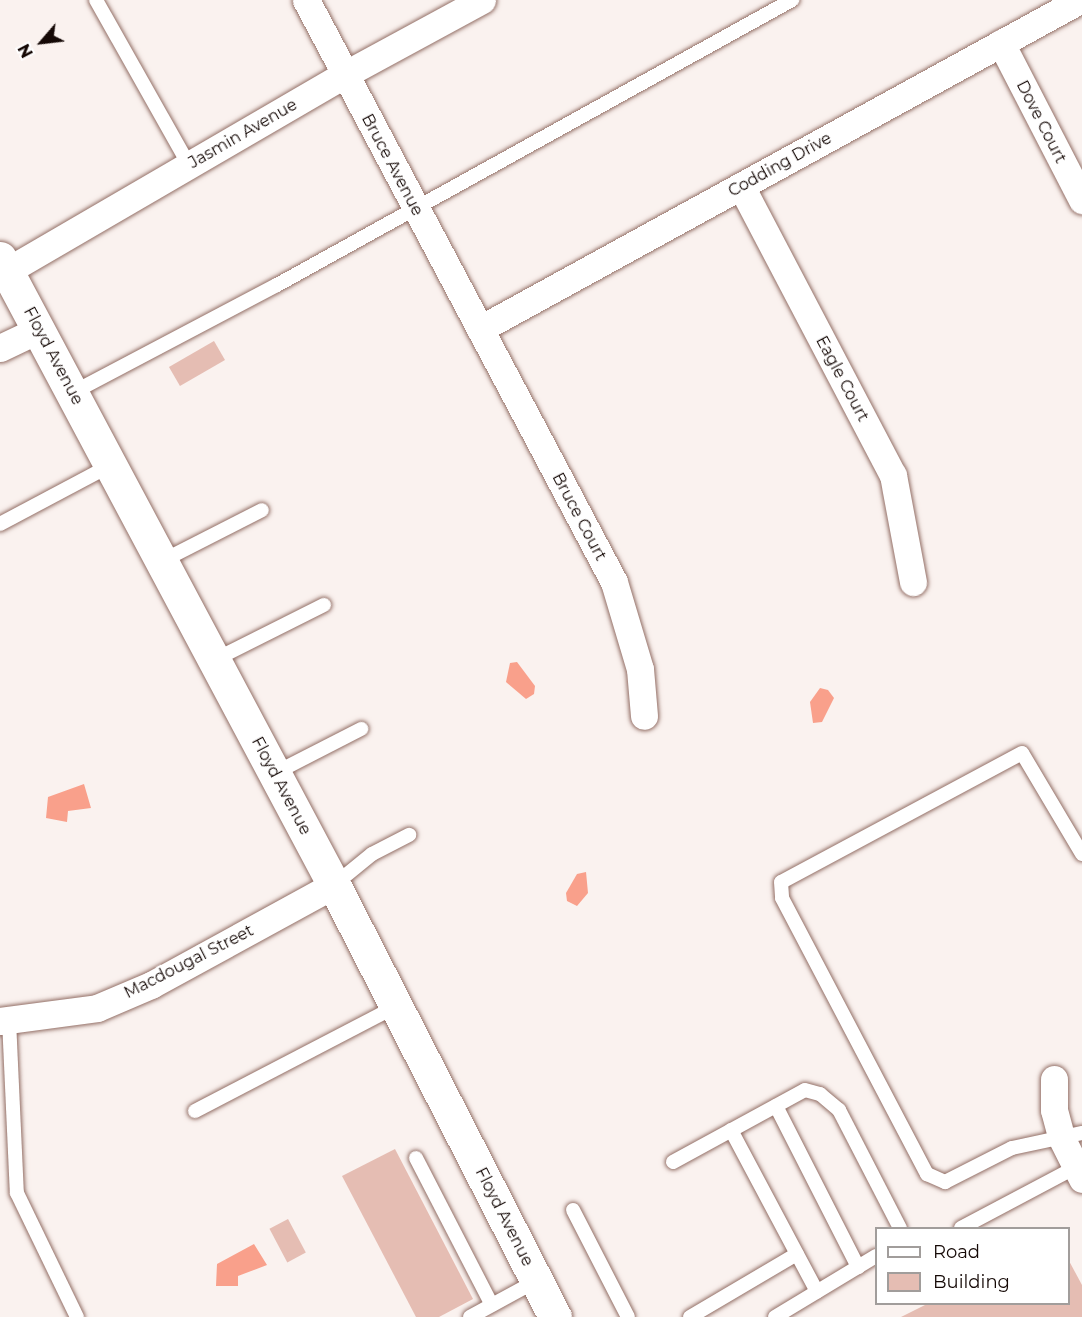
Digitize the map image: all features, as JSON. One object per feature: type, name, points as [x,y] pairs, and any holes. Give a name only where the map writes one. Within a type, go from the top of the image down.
[{"type":"street","name":"Bruce Avenue","points":[[306,0],[480,329]]},
{"type":"street","name":"Jasmin Avenue","points":[[4,265],[189,165],[344,75],[482,0]]},
{"type":"street","name":"Codding Drive","points":[[480,329],[1080,0]]},
{"type":"street","name":"Dove Court","points":[[1001,43],[1082,200]]},
{"type":"street","name":"Eagle Court","points":[[741,186],[893,475],[913,582]]},
{"type":"street","name":"Floyd Avenue","points":[[4,265],[40,329],[212,661],[334,885],[555,1317]]},
{"type":"street","points":[[0,348],[40,329]]},
{"type":"street","name":"Bruce Court","points":[[480,329],[614,582],[638,658],[644,716]]},
{"type":"street","name":"Macdougal Street","points":[[5,1020],[97,1008],[140,990],[334,885]]},
{"type":"street","points":[[1054,1079],[1054,1110],[1071,1135],[1079,1173]]},
{"type":"lane","points":[[96,0],[189,165]]},
{"type":"lane","points":[[72,393],[277,285],[414,206],[792,0]]},
{"type":"lane","points":[[0,524],[109,466]]},
{"type":"lane","points":[[160,562],[261,510]]},
{"type":"lane","points":[[212,661],[324,605]]},
{"type":"lane","points":[[275,774],[361,729]]},
{"type":"lane","points":[[1071,1135],[1012,1148],[945,1182],[927,1174],[782,898],[781,882],[1022,753],[1082,854]]},
{"type":"lane","points":[[334,885],[372,854],[409,835]]},
{"type":"lane","points":[[195,1111],[395,1007]]},
{"type":"lane","points":[[5,1020],[17,1193],[77,1317]]},
{"type":"lane","points":[[673,1162],[805,1090],[820,1094],[839,1110],[899,1227]]},
{"type":"lane","points":[[776,1106],[858,1267]]},
{"type":"lane","points":[[731,1130],[818,1293]]},
{"type":"lane","points":[[0,1157],[15,1156]]},
{"type":"lane","points":[[416,1158],[492,1305]]},
{"type":"lane","points":[[963,1227],[1079,1173]]},
{"type":"lane","points":[[573,1209],[628,1317]]},
{"type":"lane","points":[[690,1317],[797,1254]]},
{"type":"lane","points":[[784,1315],[875,1257]]},
{"type":"lane","points":[[470,1317],[536,1281]]},
{"type":"shaded area","points":[[517,662],[535,686],[534,694],[526,699],[506,682],[510,663]]},
{"type":"shaded area","points":[[820,688],[828,690],[834,698],[822,722],[813,723],[810,702]]},
{"type":"shaded area","points":[[84,784],[91,808],[68,811],[67,822],[46,818],[48,797]]},
{"type":"shaded area","points":[[586,872],[588,893],[577,906],[567,901],[566,893],[577,874]]},
{"type":"shaded area","points":[[254,1244],[267,1265],[238,1276],[238,1286],[216,1286],[217,1264]]},
{"type":"building","points":[[214,341],[225,360],[180,386],[169,367]]},
{"type":"building","points":[[395,1149],[473,1299],[439,1317],[416,1317],[342,1176]]},
{"type":"building","points":[[288,1219],[306,1253],[287,1262],[269,1229]]},
{"type":"building","points":[[1070,1263],[1082,1285],[1082,1317],[901,1317],[925,1305],[1070,1305]]}]
